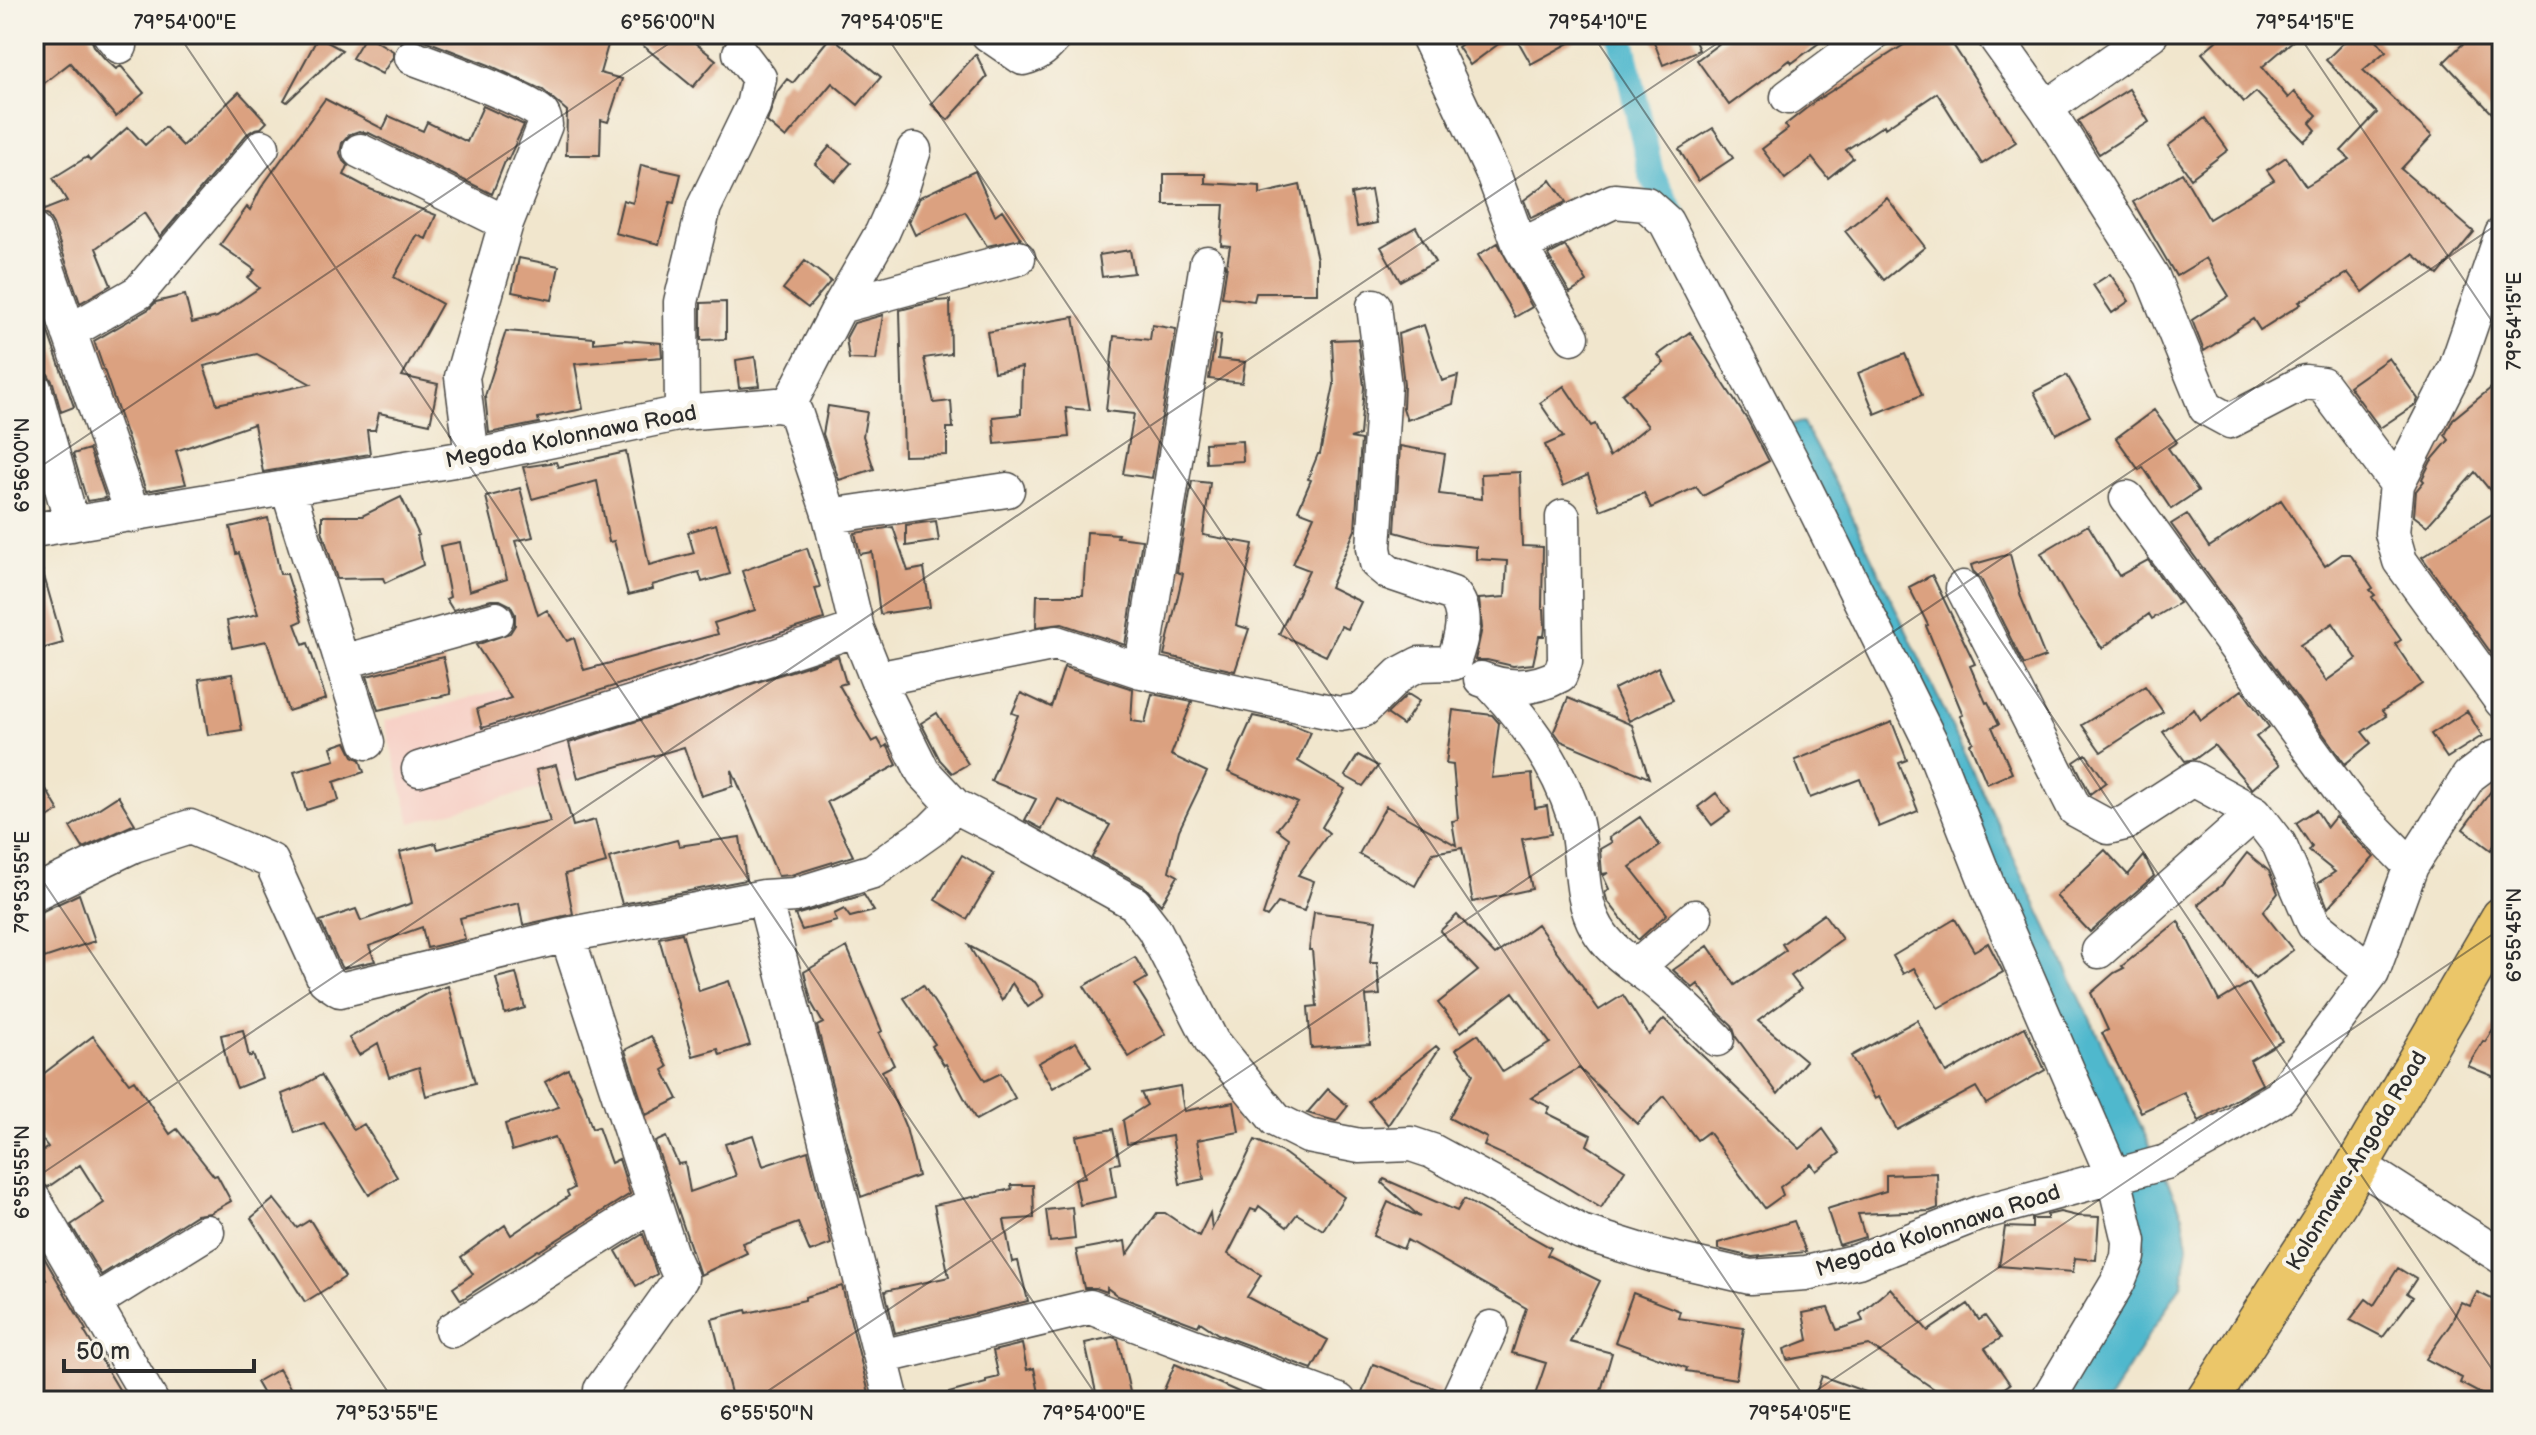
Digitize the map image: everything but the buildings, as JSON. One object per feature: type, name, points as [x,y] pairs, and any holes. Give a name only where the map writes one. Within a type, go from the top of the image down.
[{"type":"main road","name":"Kolonnawa-Angoda Road","points":[[2207,1401],[2337,1200],[2502,918]]},
{"type":"street","points":[[988,34],[1023,58],[1045,49],[1057,34]]},
{"type":"street","points":[[1427,34],[1494,176],[1520,246],[1572,337]]},
{"type":"street","points":[[1788,97],[1873,34]]},
{"type":"street","points":[[1993,34],[2046,108],[2152,276],[2206,408],[2230,421],[2305,382],[2322,384],[2397,484]]},
{"type":"street","points":[[2046,108],[2151,34]]},
{"type":"street","points":[[682,413],[681,302],[704,207],[753,106],[759,78],[740,53]]},
{"type":"street","points":[[412,57],[521,101],[540,111],[544,117],[545,125],[506,223],[462,377],[472,457]]},
{"type":"street","points":[[69,332],[139,292],[262,147]]},
{"type":"street","points":[[788,407],[882,233],[902,188],[914,150]]},
{"type":"street","points":[[360,151],[506,223]]},
{"type":"street","points":[[1520,246],[1614,201],[1646,204],[1666,222],[1791,460],[1932,745],[1991,894],[2114,1178],[2129,1241],[2128,1257],[2118,1282],[2047,1401]]},
{"type":"street","points":[[34,231],[133,515]]},
{"type":"street","points":[[2502,234],[2456,368],[2397,484],[2392,533],[2400,561],[2502,702]]},
{"type":"street","points":[[840,306],[1018,258]]},
{"type":"street","points":[[1141,671],[1207,263]]},
{"type":"street","points":[[1374,306],[1384,386],[1374,548],[1377,563],[1388,572],[1453,594],[1460,602],[1463,613],[1453,663]]},
{"type":"street","points":[[34,388],[72,524]]},
{"type":"street","name":"Megoda Kolonnawa Road","points":[[34,530],[472,457],[682,413],[777,405],[788,407],[795,412],[830,516],[857,629],[877,679],[923,772],[955,806],[1134,903],[1154,929],[1212,1042],[1276,1120],[1308,1136],[1360,1146],[1411,1144],[1432,1151],[1581,1232],[1655,1255],[1750,1277],[1806,1273],[1858,1261],[1980,1213],[2166,1162],[2280,1097],[2372,973],[2411,866],[2469,776],[2493,758],[2502,756]]},
{"type":"street","points":[[288,489],[367,742]]},
{"type":"street","points":[[830,516],[1007,490]]},
{"type":"street","points":[[2127,498],[2350,804],[2411,866]]},
{"type":"street","points":[[877,679],[1056,643],[1141,671],[1340,714],[1363,710],[1400,674],[1419,664],[1453,663],[1468,674],[1513,688],[1548,682],[1560,675],[1565,661],[1563,517]]},
{"type":"street","points":[[1963,588],[2075,809],[2108,827],[2125,823],[2193,779],[2255,813],[2279,844],[2314,925],[2372,973]]},
{"type":"street","points":[[342,662],[496,619]]},
{"type":"street","points":[[419,769],[857,629]]},
{"type":"street","points":[[1490,683],[1519,713],[1551,763],[1574,817],[1584,893],[1597,928],[1618,955],[1665,990],[1717,1039]]},
{"type":"street","points":[[34,893],[134,845],[190,827],[271,861],[325,980],[340,990],[567,935],[764,897],[795,895],[873,871],[931,830],[955,806]]},
{"type":"street","points":[[2099,951],[2255,813]]},
{"type":"street","points":[[764,897],[892,1401]]},
{"type":"street","points":[[1637,967],[1695,917]]},
{"type":"street","points":[[567,935],[681,1278],[601,1390],[603,1401]]},
{"type":"street","points":[[2357,1164],[2502,1257]]},
{"type":"street","points":[[34,1200],[151,1401]]},
{"type":"street","points":[[452,1330],[654,1203]]},
{"type":"street","points":[[93,1303],[207,1232]]},
{"type":"street","points":[[881,1357],[1090,1307],[1339,1401]]},
{"type":"street","points":[[1457,1401],[1491,1328]]},
{"type":"shaded area","points":[[818,603],[845,706],[411,823],[384,721]]},
{"type":"water","points":[[1802,422],[1842,495],[2183,1215],[2188,1246],[2182,1283],[2108,1401],[2057,1401],[2144,1245],[1787,425]]},
{"type":"waterway","points":[[1621,34],[1651,174],[1679,226]]}]
